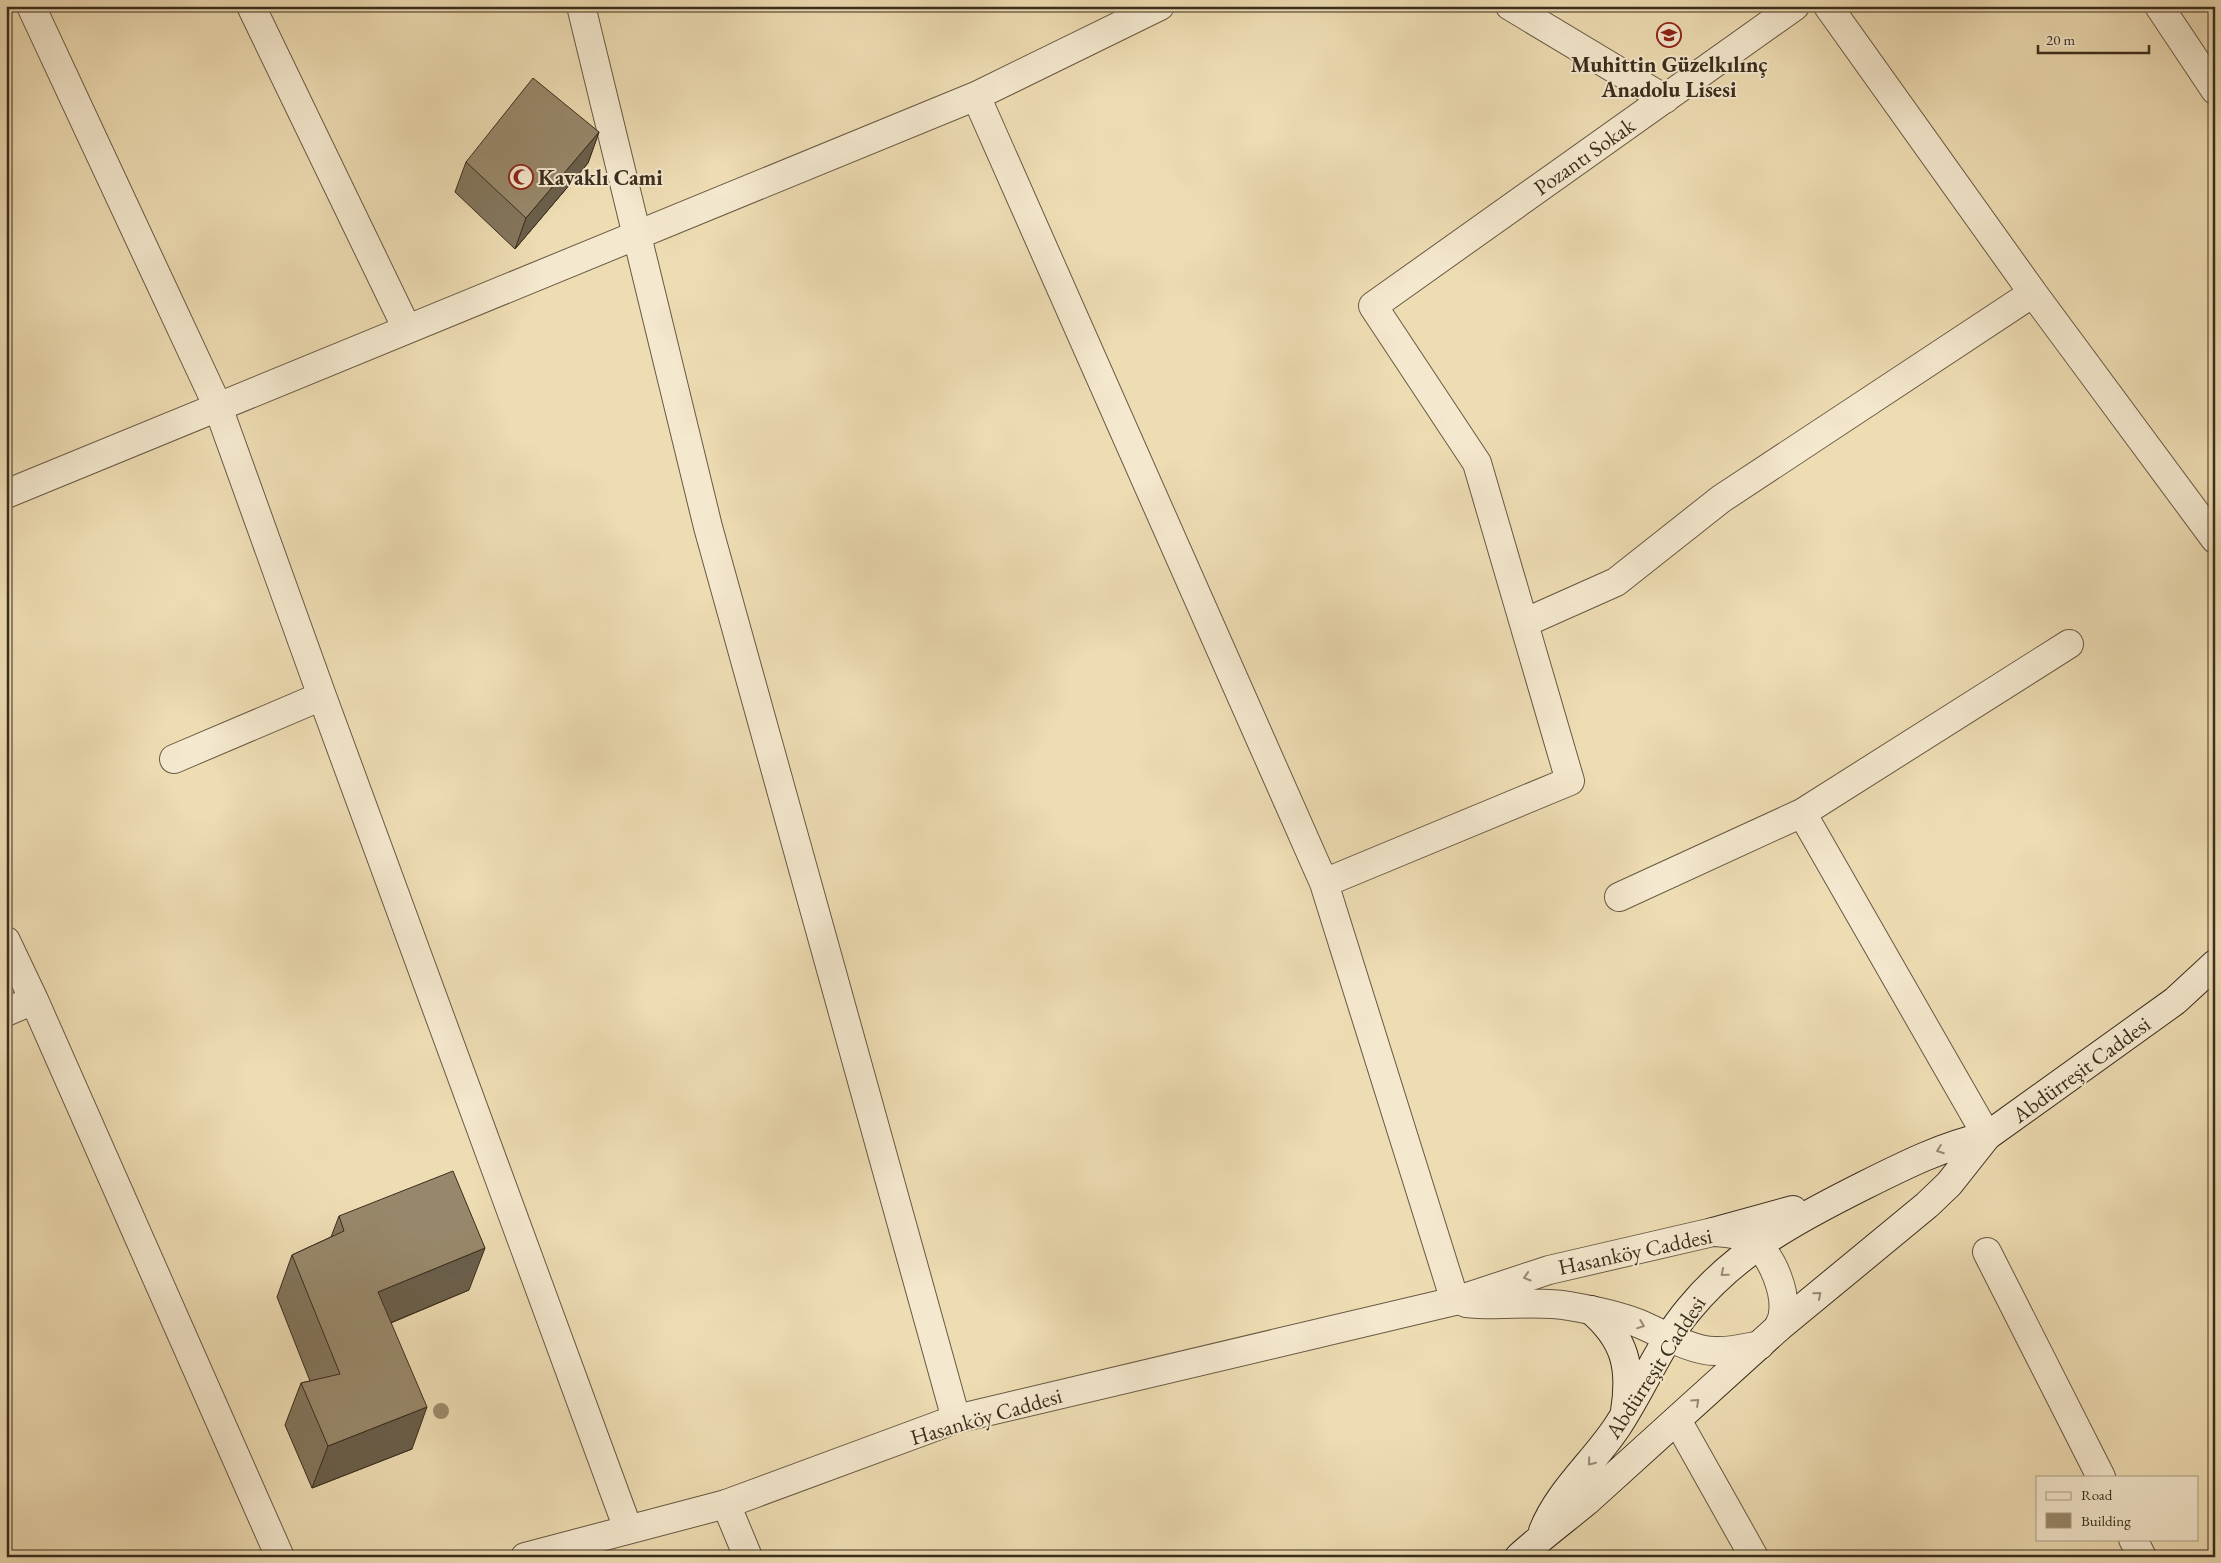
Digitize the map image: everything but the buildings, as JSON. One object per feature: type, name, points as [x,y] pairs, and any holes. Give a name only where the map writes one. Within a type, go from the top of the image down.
[{"type":"street","points":[[31,6],[218,407],[322,696],[628,1529]]},
{"type":"street","points":[[251,6],[407,329]]},
{"type":"street","points":[[582,6],[708,527],[956,1420]]},
{"type":"street","points":[[6,494],[976,96],[1111,17],[1160,6]]},
{"type":"street","points":[[1510,6],[1665,99]]},
{"type":"street","name":"Pozantı Sokak","points":[[1524,622],[1477,463],[1373,306],[1795,6]]},
{"type":"street","points":[[1828,6],[2033,294],[2215,539]]},
{"type":"street","points":[[2159,6],[2215,90]]},
{"type":"street","points":[[976,96],[1324,883],[1455,1301]]},
{"type":"street","points":[[1324,883],[1570,781],[1524,622],[1616,582],[1721,499],[2033,294]]},
{"type":"street","points":[[1619,897],[1802,813],[2069,644]]},
{"type":"street","points":[[174,759],[322,696]]},
{"type":"street","points":[[1802,813],[1987,1136]]},
{"type":"street","points":[[6,941],[34,1000],[280,1557]]},
{"type":"street","name":"Abdürreşit Caddesi","points":[[1519,1557],[1540,1537],[1564,1520],[1769,1336],[1927,1205],[1949,1184],[1987,1136],[2175,1002],[2215,964]]},
{"type":"street","name":"Abdürreşit Caddesi","points":[[2175,1002],[2215,983]]},
{"type":"street","points":[[6,1012],[34,1000]]},
{"type":"street","name":"Abdürreşit Caddesi","points":[[1540,1537],[1555,1506],[1625,1415],[1670,1336],[1689,1309],[1713,1282],[1758,1245],[1796,1220],[1925,1156],[1987,1136]]},
{"type":"street","points":[[1713,1232],[1847,1194]]},
{"type":"street","name":"Hasanköy Caddesi","points":[[525,1557],[726,1504],[956,1420],[1455,1301],[1549,1270],[1713,1232],[1744,1237],[1758,1245]]},
{"type":"street","points":[[1758,1245],[1768,1260],[1780,1289],[1783,1315],[1769,1336]]},
{"type":"street","points":[[1987,1252],[2100,1476]]},
{"type":"street","name":"Hasanköy Caddesi","points":[[1455,1301],[1486,1305],[1566,1305],[1622,1318],[1697,1348],[1714,1352],[1733,1350],[1769,1336]]},
{"type":"street","points":[[1591,1310],[1606,1323],[1623,1352],[1629,1389],[1625,1415]]},
{"type":"street","points":[[1676,1420],[1754,1557]]},
{"type":"street","points":[[726,1504],[748,1557]]},
{"type":"street","points":[[2134,1540],[2142,1557]]},
{"type":"place","name":"Muhittin Güzelkılınç Anadolu Lisesi","points":[[1669,35]]},
{"type":"place","name":"Kavaklı Cami","points":[[521,177]]}]
